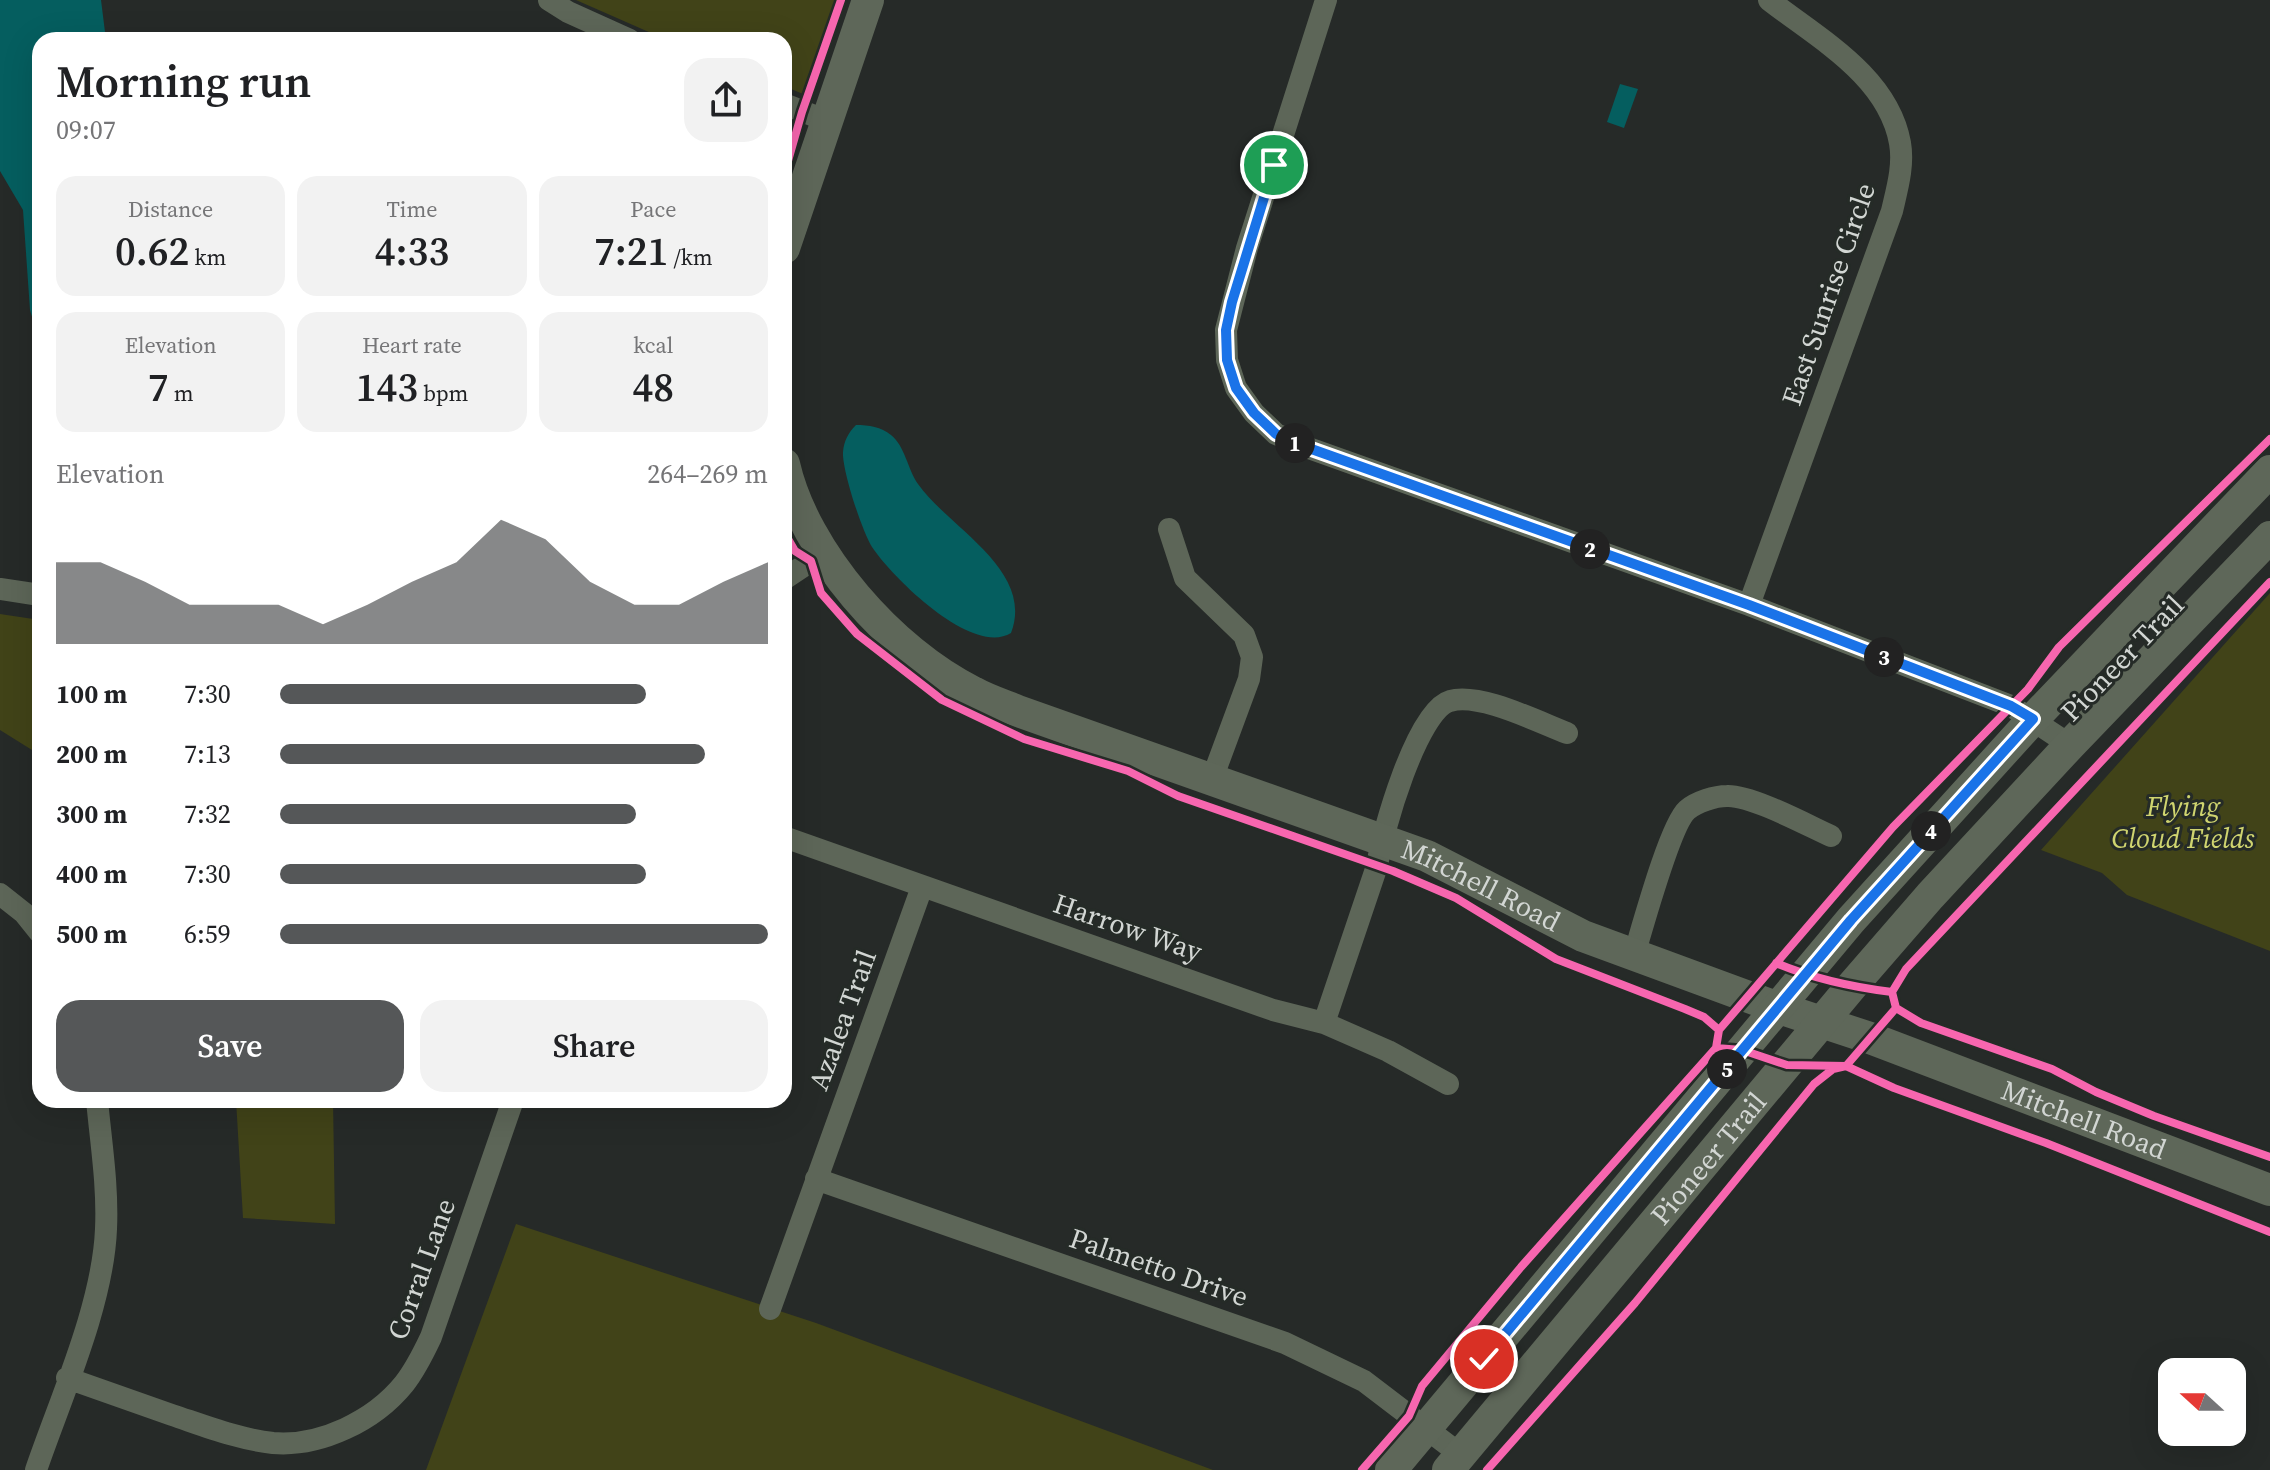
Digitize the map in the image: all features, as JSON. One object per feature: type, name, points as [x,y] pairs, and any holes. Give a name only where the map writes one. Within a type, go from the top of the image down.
[{"type":"main road","points":[[792,224],[868,0]]},
{"type":"main road","name":"Pioneer Trail","points":[[1391,1470],[1861,909],[2033,719],[2270,471]]},
{"type":"main road","name":"Mitchell Road","points":[[792,485],[806,522],[823,553],[879,624],[927,663],[971,692],[1427,856],[1553,923],[1776,1007],[1824,1021],[2270,1190]]},
{"type":"main road","name":"Pioneer Trail","points":[[1454,1463],[1920,907],[2270,537]]},
{"type":"street","points":[[549,0],[612,32]]},
{"type":"street","points":[[1326,0],[1247,248],[1226,330],[1227,360],[1236,388],[1254,413],[1276,434],[1303,446],[1749,605],[2011,706],[2070,745]]},
{"type":"street","name":"East Sunrise Circle","points":[[1749,605],[1892,211],[1900,179],[1900,145],[1891,113],[1873,84],[1769,0]]},
{"type":"street","points":[[792,107],[827,121]]},
{"type":"street","points":[[1169,529],[1185,578],[1244,635],[1252,657],[1249,679],[1212,779]]},
{"type":"street","points":[[792,574],[823,553]]},
{"type":"street","points":[[0,589],[32,594]]},
{"type":"street","points":[[1324,1023],[1377,866],[1381,841],[1420,732],[1432,713],[1447,701],[1478,701],[1567,733]]},
{"type":"street","points":[[1634,955],[1674,832],[1686,810],[1708,799],[1730,795],[1831,836]]},
{"type":"street","name":"Harrow Way","points":[[792,840],[1273,1010],[1324,1023],[1388,1051],[1448,1084]]},
{"type":"street","name":"Azalea Trail","points":[[770,1309],[922,887]]},
{"type":"street","points":[[0,894],[32,923]]},
{"type":"street","points":[[36,1470],[86,1326],[99,1278],[106,1230],[98,1108]]},
{"type":"street","name":"Corral Lane","points":[[67,1378],[242,1437],[274,1443],[323,1438],[350,1426],[377,1409],[402,1387],[420,1361],[510,1108]]},
{"type":"street","name":"Palmetto Drive","points":[[816,1179],[1285,1343],[1364,1381],[1426,1428],[1454,1463]]},
{"type":"green space","points":[[576,0],[835,0],[803,94],[792,89],[792,32],[649,32]]},
{"type":"green space","name":"Flying Cloud Fields","points":[[2270,593],[2270,951],[2127,895],[2102,873],[2041,850]]},
{"type":"green space","points":[[0,614],[32,619],[32,750],[0,730]]},
{"type":"green space","points":[[236,1108],[333,1108],[335,1224],[243,1218]]},
{"type":"green space","points":[[516,1224],[816,1323],[1213,1470],[426,1470]]},
{"type":"water","points":[[0,0],[101,0],[105,32],[32,32],[32,317],[23,210],[0,171]]},
{"type":"water","points":[[1620,84],[1638,89],[1624,128],[1607,122]]},
{"type":"water","points":[[856,425],[879,428],[896,440],[918,484],[1000,570],[1011,589],[1015,610],[1011,633],[995,637],[976,634],[955,624],[914,594],[872,547],[853,500],[844,461],[845,441]]},
{"type":"cycle path","points":[[792,147],[841,0]]},
{"type":"cycle path","points":[[1362,1470],[1409,1416],[1422,1386],[1521,1267],[1716,1048],[1719,1030],[1893,827],[2028,689],[2059,647],[2270,439]]},
{"type":"cycle path","points":[[792,546],[811,561],[821,593],[857,634],[942,700],[1024,739],[1128,771],[1178,796],[1393,871],[1456,898],[1556,959],[1704,1017],[1719,1030]]},
{"type":"cycle path","points":[[1487,1470],[1635,1303],[1814,1084],[1833,1069],[1846,1066],[1896,1008],[1892,992],[1906,969],[2270,582]]},
{"type":"cycle path","points":[[1776,963],[1833,982],[1892,992]]},
{"type":"cycle path","points":[[1896,1008],[1921,1023],[2052,1069],[2096,1092],[2154,1116],[2270,1157]]},
{"type":"cycle path","points":[[1716,1048],[1742,1050],[1787,1065],[1846,1066],[1894,1088],[2046,1143],[2270,1232]]},
{"type":"route","points":[[1274,165],[1247,248],[1226,330],[1227,360],[1236,388],[1254,413],[1276,434],[1749,605],[2011,706],[2033,719],[1776,1007],[1484,1359]]}]
